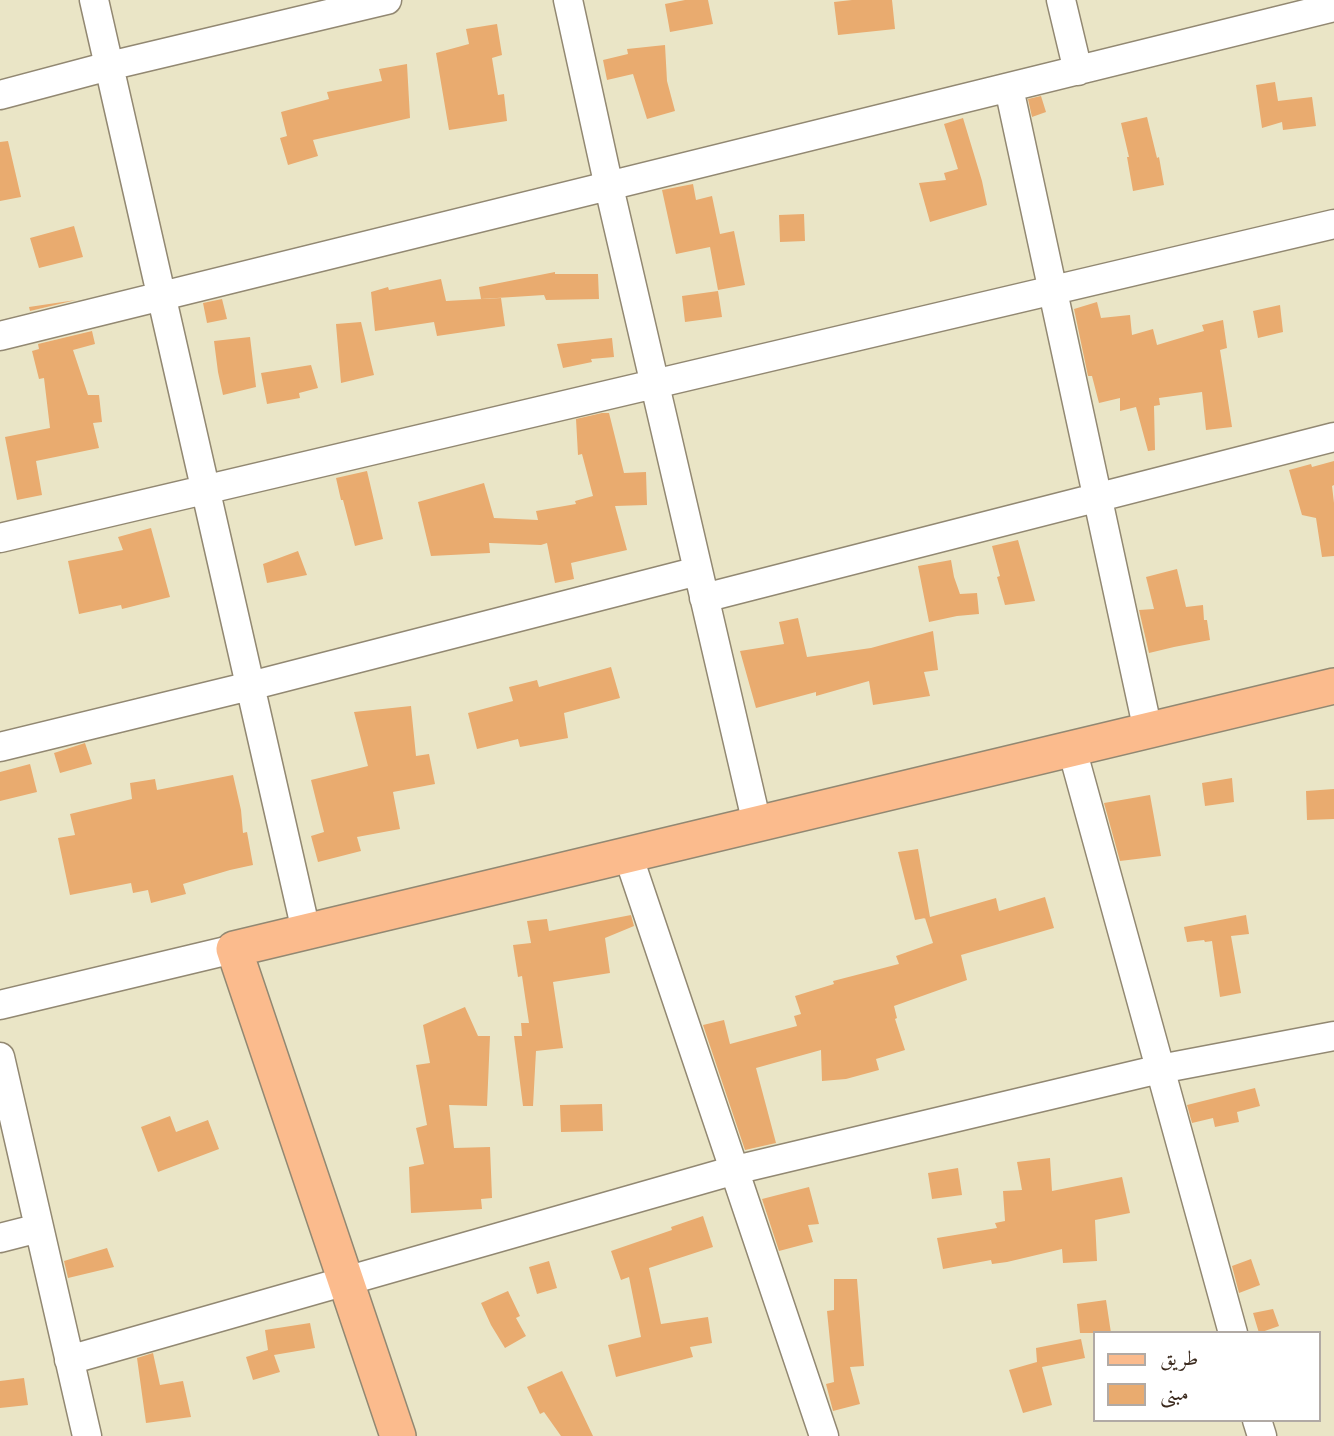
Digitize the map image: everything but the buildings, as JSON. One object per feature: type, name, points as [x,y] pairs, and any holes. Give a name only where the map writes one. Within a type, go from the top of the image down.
[{"type":"main road","points":[[398,1436],[234,949],[1334,686]]},
{"type":"street","points":[[93,0],[306,931]]},
{"type":"street","points":[[0,95],[109,66],[387,0]]},
{"type":"street","points":[[568,0],[757,824]]},
{"type":"street","points":[[1061,0],[1078,71]]},
{"type":"street","points":[[0,336],[1334,7]]},
{"type":"street","points":[[1009,88],[1149,731]]},
{"type":"street","points":[[0,538],[1334,224]]},
{"type":"street","points":[[0,747],[250,686],[1098,497],[1334,437]]},
{"type":"street","points":[[1072,749],[1232,1331]]},
{"type":"street","points":[[628,855],[824,1436]]},
{"type":"street","points":[[0,1004],[234,949]]},
{"type":"street","points":[[69,1360],[734,1170],[1160,1069],[1334,1036]]},
{"type":"street","points":[[0,1057],[87,1436]]},
{"type":"street","points":[[0,1238],[39,1228]]}]
